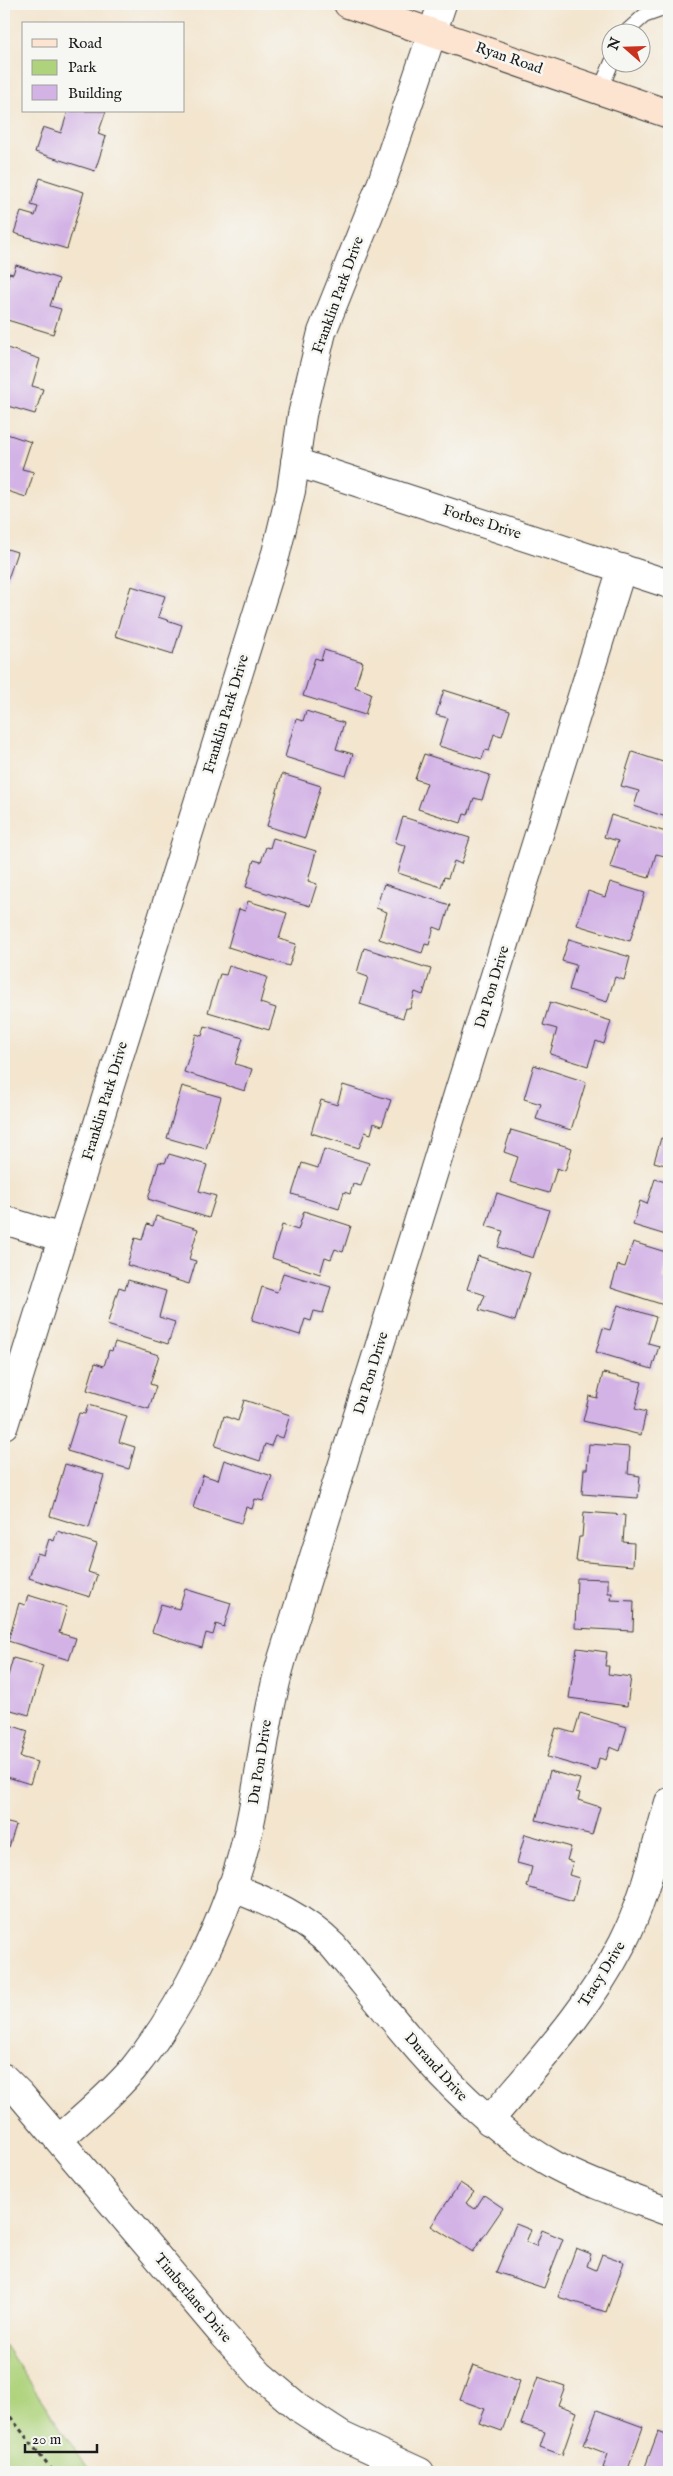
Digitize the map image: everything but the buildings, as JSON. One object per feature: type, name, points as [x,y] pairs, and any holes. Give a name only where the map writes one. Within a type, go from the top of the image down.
[{"type":"main road","name":"Ryan Road","points":[[348,4],[433,31],[669,114]]},
{"type":"street","name":"Franklin Park Drive","points":[[4,1425],[276,553],[295,462],[302,414],[322,332],[382,182],[442,4]]},
{"type":"street","name":"Forbes Drive","points":[[295,462],[669,584]]},
{"type":"street","name":"Du Pon Drive","points":[[59,2139],[121,2082],[164,2027],[191,1980],[231,1887],[247,1836],[272,1694],[279,1668],[622,568]]},
{"type":"street","points":[[4,1220],[62,1238]]},
{"type":"street","name":"Tracy Drive","points":[[489,2122],[552,2046],[604,1978],[624,1941],[639,1901],[669,1802]]},
{"type":"street","name":"Durand Drive","points":[[231,1887],[266,1900],[295,1915],[316,1930],[333,1946],[438,2071],[489,2122],[557,2166],[669,2212]]},
{"type":"street","name":"Timberlane Drive","points":[[4,2078],[59,2139],[220,2331],[260,2375],[299,2408],[342,2436],[420,2472]]},
{"type":"lane","points":[[637,22],[644,16],[669,7]]},
{"type":"lane","points":[[600,90],[608,72]]},
{"type":"path","points":[[4,2412],[10,2415],[53,2472]]},
{"type":"green space","points":[[4,2344],[90,2472],[4,2472]]}]
